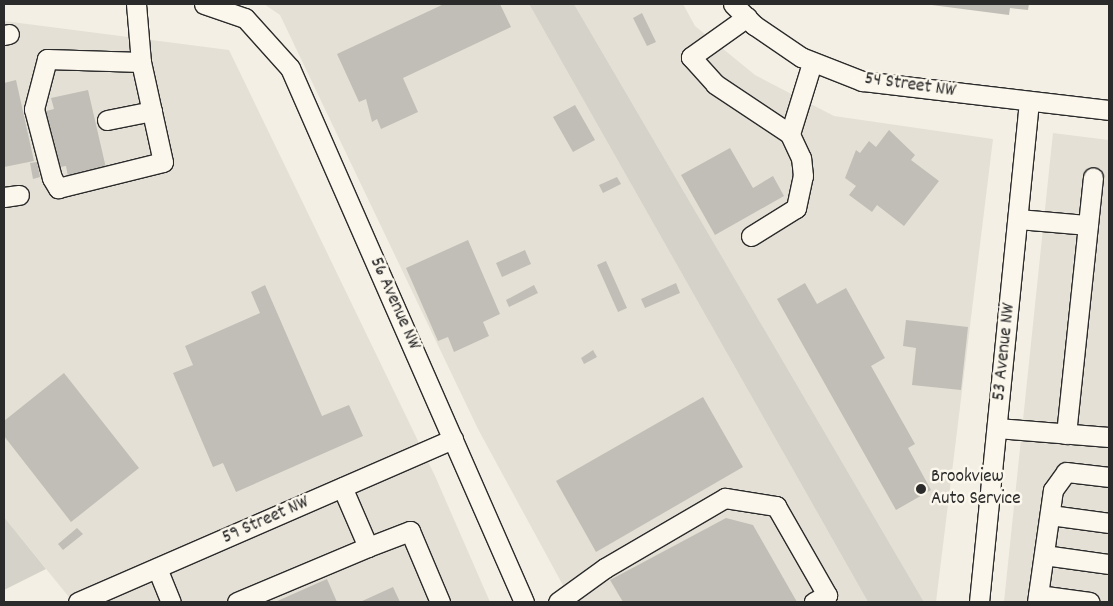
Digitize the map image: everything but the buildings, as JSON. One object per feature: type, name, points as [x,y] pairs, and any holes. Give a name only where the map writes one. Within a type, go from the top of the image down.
[{"type":"street","points":[[136,4],[141,62],[163,162],[58,188],[52,178],[34,109],[47,59],[141,62]]},
{"type":"street","name":"56 Avenue NW","points":[[204,4],[245,18],[290,68],[524,602]]},
{"type":"street","name":"54 Street NW","points":[[733,4],[747,17],[812,63],[862,80],[1109,110]]},
{"type":"street","points":[[747,17],[691,57],[715,84],[790,134],[801,158],[803,176],[796,208],[751,236]]},
{"type":"street","points":[[790,134],[812,63]]},
{"type":"street","name":"53 Avenue NW","points":[[979,602],[1019,219],[1029,101]]},
{"type":"street","points":[[107,120],[152,111]]},
{"type":"street","points":[[1066,434],[1093,177]]},
{"type":"street","points":[[1019,219],[1088,225]]},
{"type":"street","points":[[997,428],[1109,437]]},
{"type":"street","name":"59 Street NW","points":[[78,602],[453,439]]},
{"type":"street","points":[[1090,602],[1038,599],[1053,490],[1066,472],[1109,477]]},
{"type":"street","points":[[342,488],[368,547]]},
{"type":"street","points":[[558,602],[583,596],[605,568],[725,498],[776,506],[827,594],[814,602]]},
{"type":"street","points":[[1050,515],[1109,523]]},
{"type":"street","points":[[237,602],[410,531],[440,602]]},
{"type":"street","points":[[1044,555],[1109,564]]},
{"type":"street","points":[[157,568],[172,602]]},
{"type":"shaded area","points":[[264,4],[529,4],[868,602],[572,602],[478,429],[280,15]]},
{"type":"shaded area","points":[[529,4],[574,4],[924,602],[868,602]]},
{"type":"shaded area","points":[[574,4],[683,4],[695,26],[755,75],[834,116],[993,139],[936,602],[924,602]]},
{"type":"shaded area","points":[[4,21],[229,50],[435,476],[490,602],[73,602],[4,517]]},
{"type":"shaded area","points":[[1053,133],[1109,140],[1109,602],[1004,602]]},
{"type":"shaded area","points":[[4,517],[46,569],[4,590]]},
{"type":"place","name":"Brookview Auto Service","points":[[921,489]]}]
